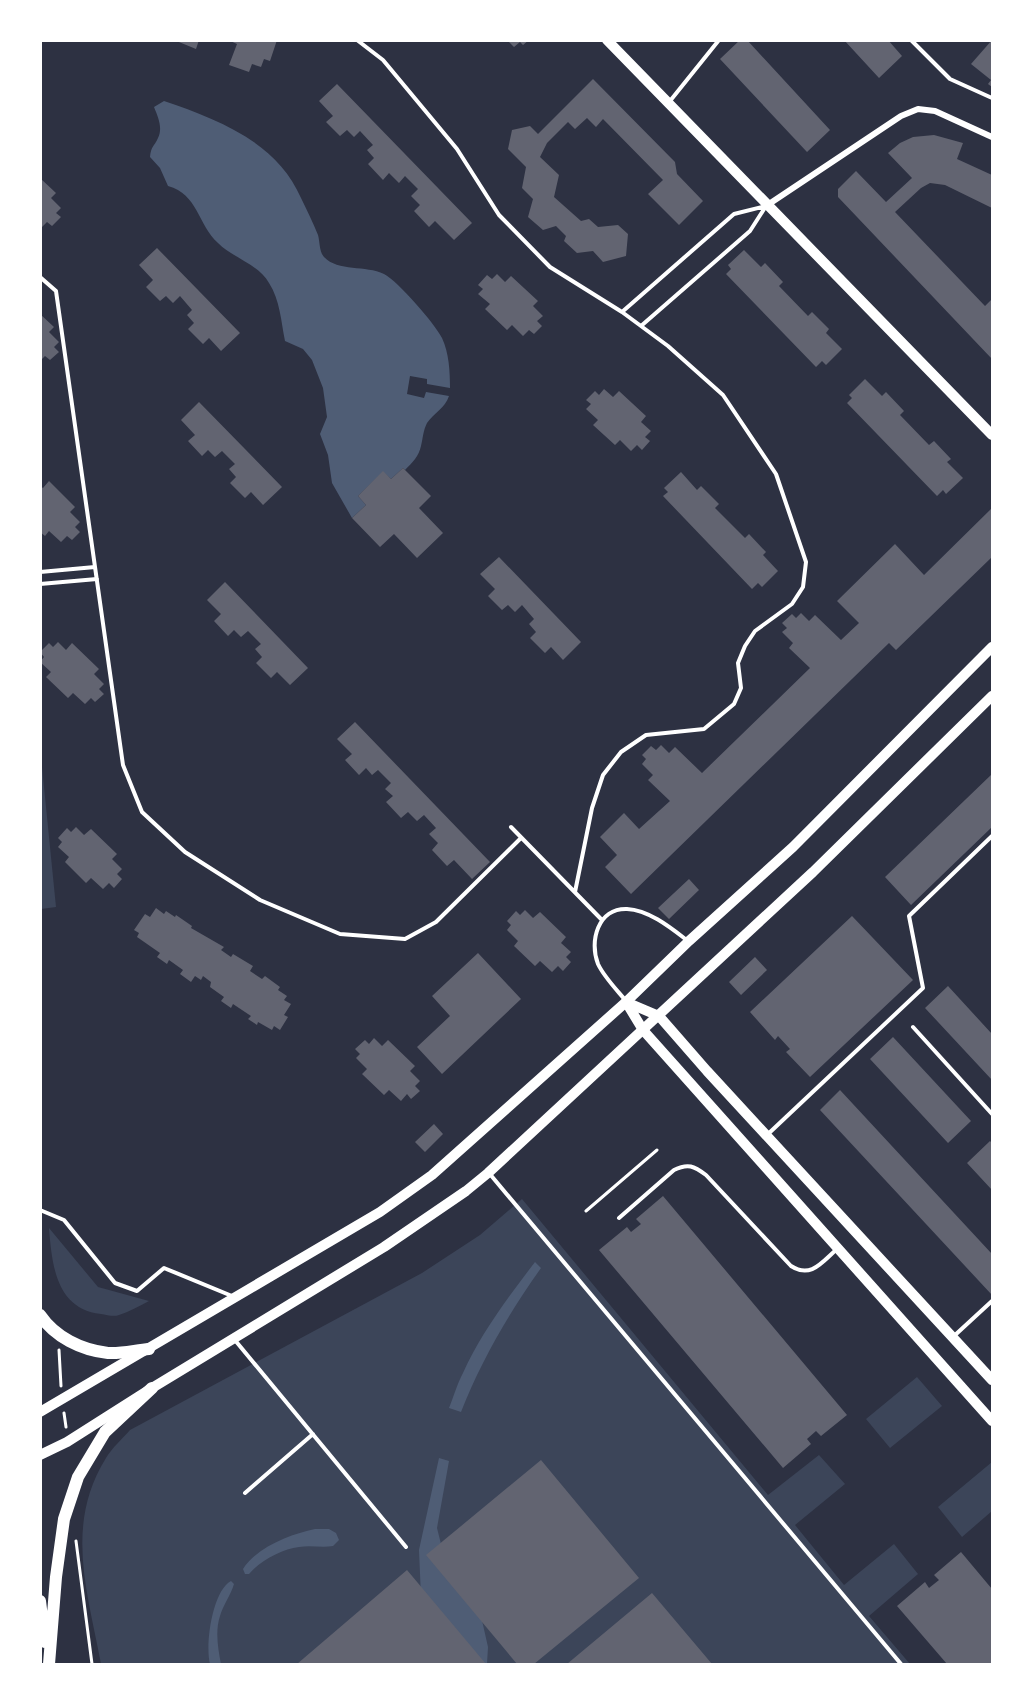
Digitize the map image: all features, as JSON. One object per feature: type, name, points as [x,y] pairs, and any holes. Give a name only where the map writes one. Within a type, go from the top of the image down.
[{"type":"main road","points":[[607,40],[766,206],[993,435]]},
{"type":"main road","points":[[40,1412],[380,1212],[432,1175],[627,1002],[689,941],[793,847],[993,647]]},
{"type":"main road","points":[[40,1455],[67,1443],[152,1388],[384,1247],[466,1191],[813,872],[993,696]]},
{"type":"main road","points":[[627,1002],[659,1016],[993,1380]]},
{"type":"main road","points":[[627,1002],[643,1030],[993,1421]]},
{"type":"main road","points":[[40,1315],[45,1322],[74,1345],[109,1353],[149,1349]]},
{"type":"main road","points":[[49,1665],[56,1577],[64,1519],[78,1477],[105,1432],[152,1388]]},
{"type":"main road","points":[[40,1601],[49,1665]]},
{"type":"street","points":[[766,206],[902,116],[918,109],[935,111],[993,137]]},
{"type":"lane","points":[[357,40],[382,60],[457,149],[499,215],[550,267],[641,326],[668,346],[723,395],[776,474],[806,562],[803,587],[792,604],[755,631],[744,646],[738,663],[741,688],[734,704],[704,729],[646,735],[621,753],[603,775],[592,808],[575,892]]},
{"type":"lane","points":[[668,104],[719,40]]},
{"type":"lane","points":[[911,40],[950,79],[993,98]]},
{"type":"lane","points":[[622,312],[734,214],[766,206]]},
{"type":"lane","points":[[641,326],[750,231],[766,206]]},
{"type":"lane","points":[[40,277],[56,291],[123,765],[142,812],[185,852],[260,900],[340,934],[405,939],[436,922],[521,837]]},
{"type":"lane","points":[[40,572],[95,567]]},
{"type":"lane","points":[[40,584],[97,579]]},
{"type":"lane","points":[[511,827],[602,920]]},
{"type":"lane","points":[[766,1135],[923,988],[909,916],[993,836]]},
{"type":"lane","points":[[627,1002],[598,964],[594,938],[602,920],[612,911],[627,909],[649,915],[689,941]]},
{"type":"lane","points":[[913,1027],[993,1114]]},
{"type":"lane","points":[[619,1218],[674,1170],[684,1165],[694,1166],[706,1174],[790,1266],[799,1272],[814,1269],[838,1248]]},
{"type":"lane","points":[[488,1173],[901,1665]]},
{"type":"lane","points":[[40,1210],[64,1220],[115,1283],[137,1291],[164,1268],[235,1298]]},
{"type":"lane","points":[[953,1336],[993,1301]]},
{"type":"lane","points":[[234,1339],[406,1547]]},
{"type":"lane","points":[[245,1493],[313,1434]]},
{"type":"path","points":[[586,1211],[657,1150]]},
{"type":"shaded area","points":[[164,101],[224,125],[261,147],[290,178],[316,230],[324,257],[337,265],[377,271],[390,278],[416,303],[442,338],[449,362],[450,388],[427,384],[427,379],[410,376],[407,394],[424,398],[426,392],[449,396],[447,400],[427,423],[420,450],[413,462],[391,479],[383,472],[358,496],[366,505],[352,518],[332,483],[328,455],[320,434],[327,417],[323,388],[312,360],[303,349],[285,341],[280,311],[273,290],[264,276],[211,236],[192,203],[178,190],[168,186],[160,168],[150,157],[160,130],[154,107]]},
{"type":"shaded area","points":[[41,757],[56,907],[40,909]]},
{"type":"shaded area","points":[[522,1199],[768,1495],[819,1455],[845,1484],[795,1525],[844,1585],[894,1544],[918,1574],[869,1616],[910,1664],[101,1664],[86,1585],[83,1534],[86,1508],[93,1483],[106,1458],[117,1444],[130,1430],[422,1273],[480,1235]]},
{"type":"shaded area","points":[[49,1228],[98,1287],[149,1301],[115,1316],[86,1310],[74,1304],[59,1283],[52,1256]]},
{"type":"shaded area","points":[[535,1262],[541,1268],[518,1302],[477,1374],[461,1412],[449,1408],[461,1377],[478,1344]]},
{"type":"shaded area","points":[[917,1377],[942,1406],[890,1448],[866,1419]]},
{"type":"shaded area","points":[[439,1458],[449,1461],[437,1528],[444,1556],[481,1616],[488,1647],[487,1664],[432,1664],[421,1597],[419,1550]]},
{"type":"shaded area","points":[[992,1462],[992,1511],[962,1537],[938,1507]]},
{"type":"shaded area","points":[[315,1529],[329,1529],[336,1533],[339,1540],[333,1546],[303,1546],[286,1550],[265,1560],[249,1574],[245,1574],[243,1569],[249,1561],[266,1548],[285,1538]]},
{"type":"shaded area","points":[[231,1581],[234,1584],[218,1622],[221,1664],[210,1664],[209,1632],[215,1607],[224,1587]]},
{"type":"building","points":[[174,40],[199,40],[196,49]]},
{"type":"building","points":[[228,40],[277,40],[270,61],[264,59],[261,67],[252,64],[249,72],[229,65],[237,44]]},
{"type":"building","points":[[507,40],[529,40],[523,45],[520,42],[514,47]]},
{"type":"building","points":[[740,40],[747,40],[830,130],[807,152],[720,59]]},
{"type":"building","points":[[844,40],[888,40],[902,56],[879,78]]},
{"type":"building","points":[[992,40],[992,87],[988,84],[991,80],[971,64]]},
{"type":"building","points":[[593,79],[675,162],[677,174],[703,201],[679,225],[648,194],[663,180],[603,119],[596,127],[587,118],[575,129],[568,122],[547,143],[540,157],[559,175],[554,197],[581,221],[589,219],[598,227],[618,225],[628,234],[626,256],[603,262],[593,251],[577,253],[564,241],[566,236],[556,226],[543,230],[528,217],[533,199],[522,188],[526,167],[508,149],[512,130],[530,126],[538,134]]},
{"type":"building","points":[[337,84],[472,223],[454,240],[435,221],[429,227],[414,211],[420,205],[411,196],[418,189],[405,176],[399,183],[389,173],[383,180],[368,164],[374,158],[367,150],[373,145],[360,131],[354,137],[347,130],[340,136],[326,122],[333,116],[319,101]]},
{"type":"building","points":[[934,135],[963,143],[957,159],[992,175],[992,208],[945,185],[930,183],[921,188],[895,212],[985,306],[992,299],[992,359],[838,197],[838,189],[856,171],[886,202],[912,178],[888,153],[900,143],[913,137]]},
{"type":"building","points":[[40,178],[56,193],[51,198],[61,208],[56,213],[61,217],[52,226],[47,222],[40,229]]},
{"type":"building","points":[[157,248],[240,333],[221,351],[209,338],[203,344],[188,329],[194,323],[187,315],[192,310],[180,296],[173,303],[166,296],[160,301],[146,287],[153,280],[139,265]]},
{"type":"building","points":[[744,250],[761,267],[765,263],[783,282],[779,286],[808,316],[812,312],[829,329],[826,333],[842,349],[826,365],[822,361],[816,367],[726,274],[731,269],[728,265]]},
{"type":"building","points":[[497,274],[505,282],[511,276],[538,301],[533,306],[543,316],[537,321],[542,326],[534,334],[529,330],[523,336],[512,325],[507,330],[485,309],[490,304],[478,294],[483,289],[478,285],[487,275],[492,279]]},
{"type":"building","points":[[40,314],[54,327],[49,332],[59,342],[54,347],[59,352],[50,360],[45,356],[40,361]]},
{"type":"building","points":[[865,379],[882,396],[886,392],[904,411],[900,415],[929,445],[934,441],[951,459],[947,462],[963,478],[946,494],[943,490],[937,496],[847,403],[852,398],[849,395]]},
{"type":"building","points":[[604,389],[613,397],[619,391],[646,416],[641,422],[651,431],[645,437],[650,441],[642,450],[637,445],[631,451],[620,440],[615,445],[593,425],[598,420],[586,409],[591,404],[586,400],[595,391],[599,395]]},
{"type":"building","points":[[199,402],[282,487],[263,505],[251,492],[245,498],[230,483],[236,477],[229,469],[235,464],[222,451],[215,457],[208,450],[202,456],[188,441],[195,435],[181,420]]},
{"type":"building","points":[[403,468],[431,496],[419,508],[443,533],[417,558],[394,534],[380,547],[352,518],[366,505],[358,496],[383,471],[391,479]]},
{"type":"building","points":[[681,472],[697,490],[701,486],[719,504],[715,508],[745,538],[749,534],[766,552],[763,555],[778,571],[762,587],[758,583],[752,589],[663,496],[668,492],[664,488]]},
{"type":"building","points":[[49,481],[75,507],[70,512],[80,522],[75,527],[80,532],[72,540],[67,536],[61,542],[49,531],[45,536],[40,532],[40,486],[43,488]]},
{"type":"building","points":[[992,508],[992,557],[896,650],[889,643],[631,894],[605,867],[617,855],[600,837],[624,813],[639,829],[670,801],[648,780],[653,775],[642,764],[646,759],[642,755],[651,746],[656,750],[661,745],[669,753],[675,747],[702,773],[810,668],[789,648],[793,643],[782,632],[787,628],[782,623],[792,614],[796,618],[801,613],[809,621],[815,615],[841,640],[859,623],[837,601],[895,544],[924,575]]},
{"type":"building","points":[[499,557],[581,642],[563,660],[551,647],[545,653],[530,638],[536,632],[529,624],[534,619],[522,605],[515,612],[508,605],[502,610],[488,596],[495,589],[480,574]]},
{"type":"building","points":[[225,582],[308,668],[290,685],[277,672],[271,678],[256,663],[262,657],[255,649],[261,644],[248,631],[241,637],[234,630],[228,636],[214,621],[221,614],[207,600]]},
{"type":"building","points":[[58,642],[66,650],[72,643],[99,669],[94,674],[104,684],[99,689],[104,694],[95,702],[91,698],[85,704],[73,693],[68,698],[46,677],[51,672],[40,662],[44,657],[40,652],[49,643],[53,647]]},
{"type":"building","points":[[355,722],[490,862],[472,879],[454,860],[447,866],[432,850],[438,843],[429,834],[436,828],[424,815],[417,821],[408,812],[401,818],[386,802],[393,796],[385,789],[391,783],[378,770],[372,775],[366,768],[359,775],[345,760],[352,754],[337,739]]},
{"type":"building","points":[[992,774],[992,827],[911,905],[885,877]]},
{"type":"building","points":[[76,827],[84,835],[91,829],[117,854],[112,859],[122,869],[117,874],[122,879],[114,888],[109,883],[103,889],[91,878],[86,883],[65,862],[69,857],[58,847],[62,842],[58,838],[67,828],[71,832]]},
{"type":"building","points":[[689,879],[699,890],[669,919],[658,908]]},
{"type":"building","points":[[156,908],[164,914],[166,911],[175,917],[176,915],[192,926],[191,928],[224,947],[221,950],[231,957],[233,954],[253,966],[250,971],[262,979],[265,976],[280,987],[278,990],[287,996],[284,1000],[291,1004],[284,1015],[288,1017],[280,1030],[274,1026],[272,1030],[258,1022],[257,1025],[248,1019],[251,1016],[233,1004],[231,1008],[221,1001],[224,997],[210,987],[211,982],[203,976],[201,980],[195,976],[191,982],[180,974],[183,970],[169,960],[167,964],[157,957],[160,953],[137,937],[139,933],[134,930],[145,914],[150,917]]},
{"type":"building","points":[[525,910],[533,918],[540,912],[566,937],[561,943],[571,952],[566,957],[571,962],[563,971],[558,966],[552,972],[540,961],[535,966],[514,946],[518,941],[507,930],[511,925],[507,921],[516,911],[520,915]]},
{"type":"building","points":[[852,916],[913,980],[810,1077],[786,1052],[790,1049],[778,1036],[775,1040],[750,1012]]},
{"type":"building","points":[[478,953],[521,999],[442,1074],[417,1047],[450,1016],[432,996]]},
{"type":"building","points":[[755,957],[767,970],[741,995],[729,982]]},
{"type":"building","points":[[948,986],[992,1034],[992,1080],[925,1008]]},
{"type":"building","points":[[893,1037],[971,1121],[948,1143],[870,1059]]},
{"type":"building","points":[[374,1038],[382,1046],[388,1040],[415,1066],[410,1071],[420,1081],[415,1086],[420,1091],[411,1099],[407,1094],[401,1101],[389,1090],[384,1095],[362,1074],[367,1069],[356,1058],[360,1054],[355,1049],[365,1040],[369,1044]]},
{"type":"building","points":[[840,1090],[992,1254],[992,1295],[820,1110]]},
{"type":"building","points":[[434,1124],[443,1134],[425,1152],[415,1142]]},
{"type":"building","points":[[990,1141],[992,1143],[992,1190],[967,1163]]},
{"type":"building","points":[[663,1196],[847,1415],[821,1436],[816,1431],[807,1439],[811,1444],[783,1468],[599,1250],[627,1227],[631,1232],[641,1224],[636,1219]]},
{"type":"building","points":[[541,1460],[639,1578],[534,1664],[517,1664],[426,1555]]},
{"type":"building","points":[[961,1552],[992,1589],[992,1664],[947,1664],[897,1606],[925,1582],[929,1588],[939,1580],[934,1575]]},
{"type":"building","points":[[407,1570],[486,1664],[297,1664]]},
{"type":"building","points":[[652,1593],[712,1664],[567,1664]]}]
